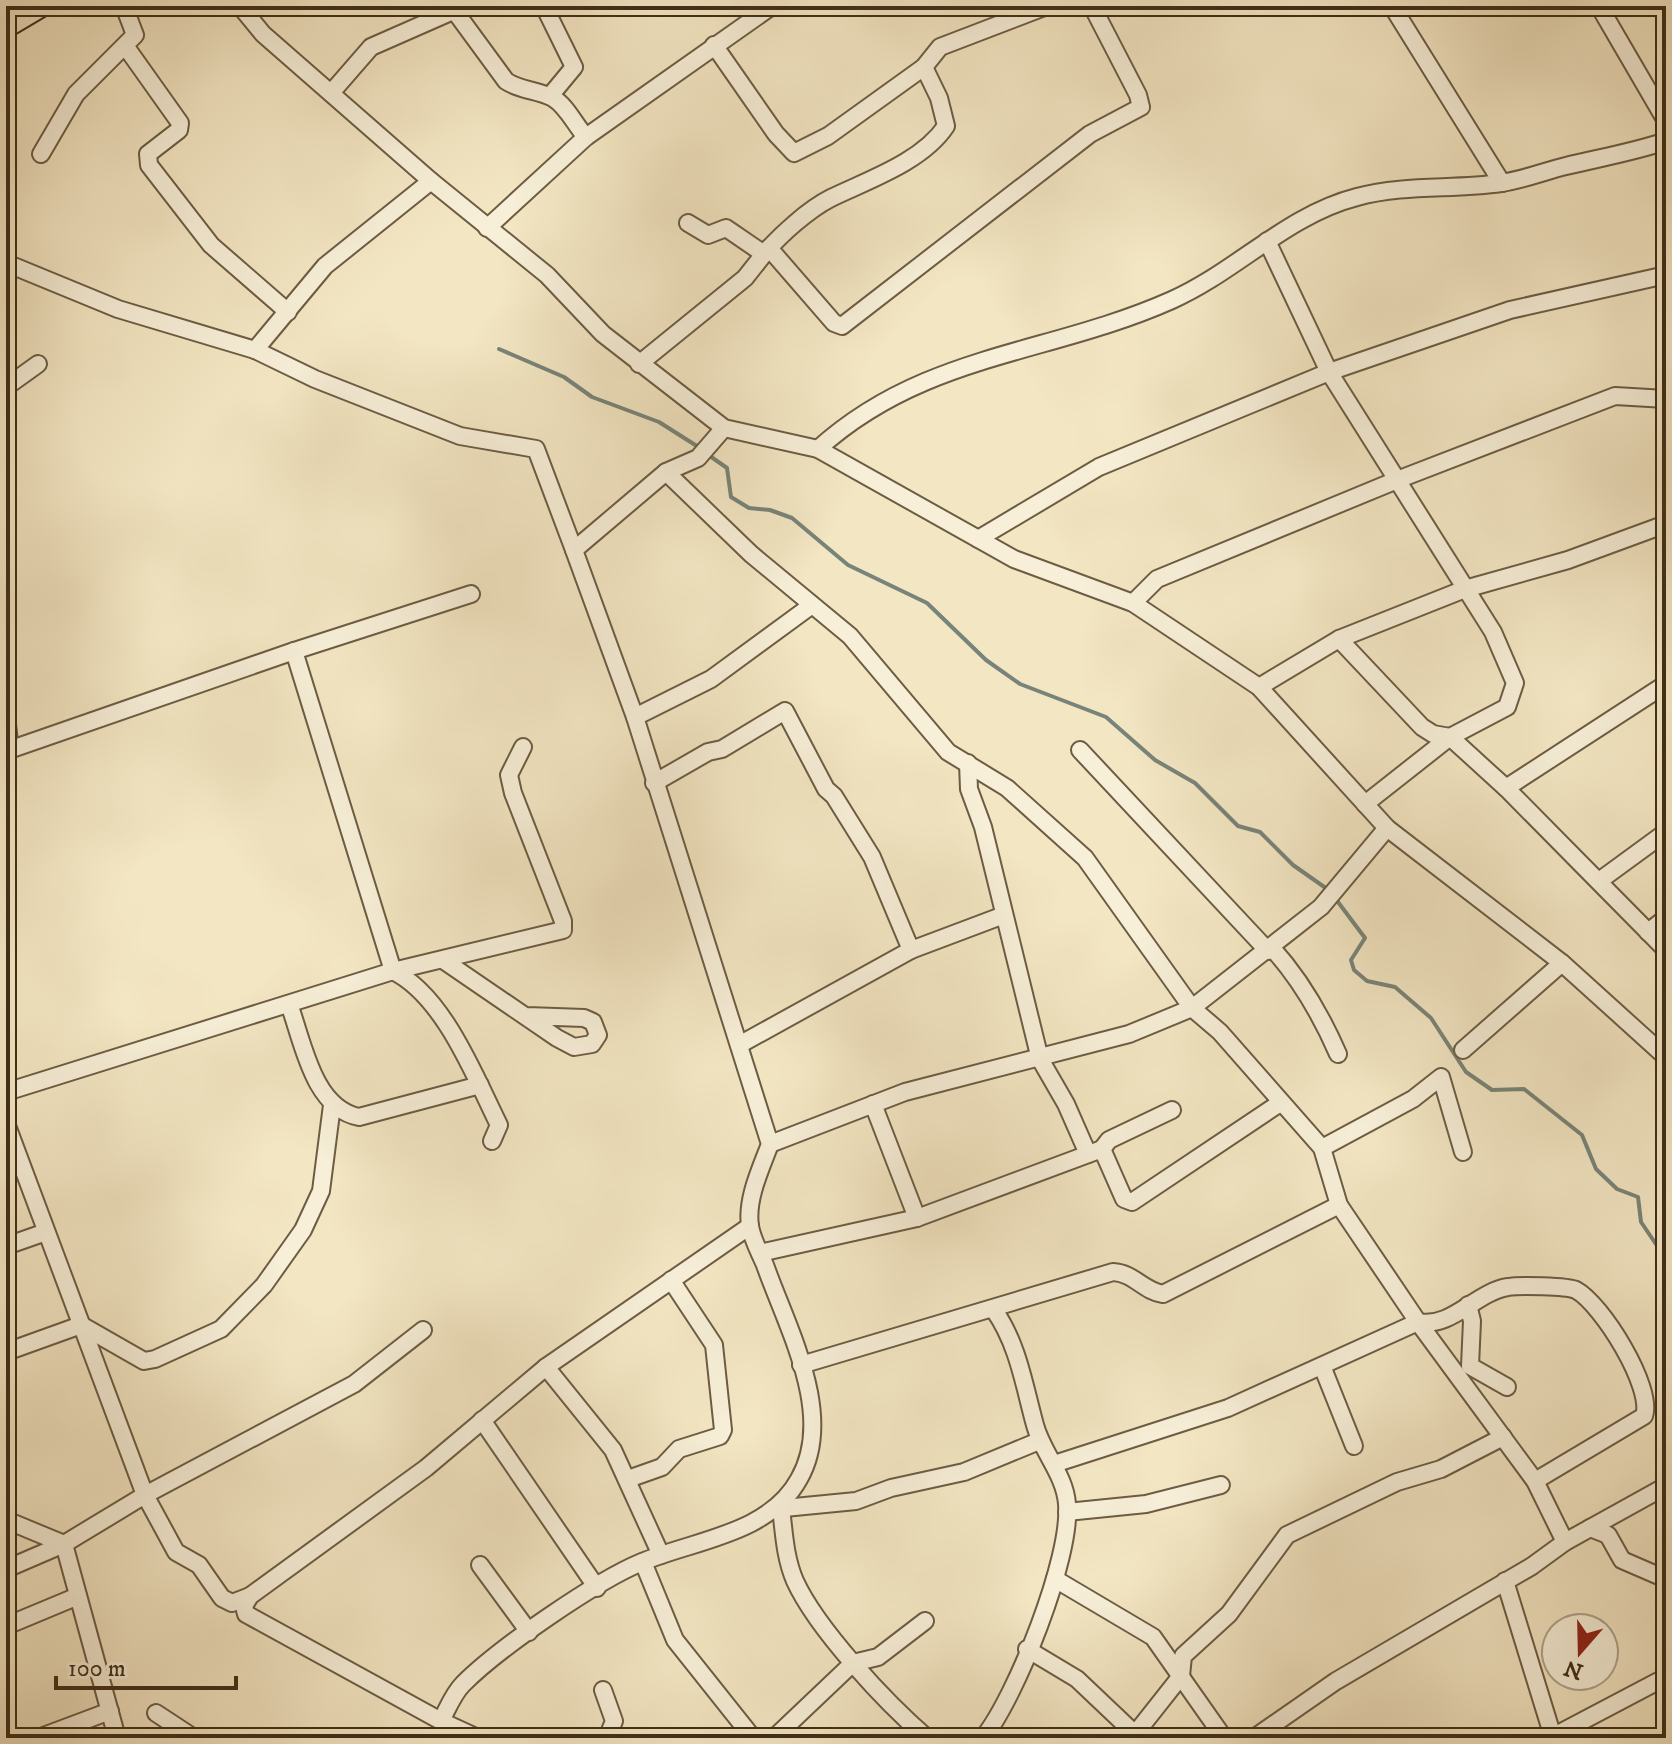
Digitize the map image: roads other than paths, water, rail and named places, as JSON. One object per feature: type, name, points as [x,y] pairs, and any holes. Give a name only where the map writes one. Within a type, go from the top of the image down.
[{"type":"highway","points":[[6,25],[38,6]]},
{"type":"street","points":[[41,154],[76,94],[126,47],[136,30],[124,6]]},
{"type":"street","points":[[240,6],[263,34],[431,181],[547,275],[603,334],[724,428],[818,449],[1014,559],[1133,603],[1259,687],[1387,828],[1562,963],[1666,1057]]},
{"type":"street","points":[[544,6],[574,67],[550,96]]},
{"type":"street","points":[[487,228],[586,137],[772,6]]},
{"type":"street","points":[[714,45],[776,134],[794,153],[828,136],[924,67],[940,47],[1047,6]]},
{"type":"street","points":[[688,223],[708,235],[726,228],[766,251],[834,323],[842,326],[1090,134],[1133,114],[1141,107],[1138,95],[1092,6]]},
{"type":"street","points":[[1392,6],[1502,183]]},
{"type":"street","points":[[1599,6],[1666,121]]},
{"type":"street","points":[[331,93],[371,47],[456,8],[506,81],[518,90],[550,96],[560,103],[586,137]]},
{"type":"street","points":[[126,47],[180,123],[179,130],[148,154],[149,165],[211,245],[288,312]]},
{"type":"street","points":[[639,364],[745,278],[766,251],[828,200],[867,182],[927,147],[941,134],[946,126],[944,117],[924,67]]},
{"type":"street","points":[[818,449],[846,423],[893,394],[983,360],[1126,318],[1175,299],[1302,218],[1355,197],[1398,188],[1502,183],[1666,141]]},
{"type":"street","points":[[255,350],[325,266],[431,181]]},
{"type":"street","points":[[1267,241],[1329,372],[1493,632],[1515,683],[1507,707],[1450,737],[1365,804]]},
{"type":"street","points":[[6,263],[118,309],[255,350],[315,379],[460,436],[536,449],[635,717],[770,1144],[757,1179],[750,1226],[801,1365],[813,1420],[812,1453],[798,1482],[778,1508],[787,1558],[795,1581],[853,1663],[927,1738]]},
{"type":"street","points":[[978,539],[1099,467],[1329,372],[1510,310],[1666,275]]},
{"type":"street","points":[[6,387],[38,364]]},
{"type":"street","points":[[1133,603],[1157,579],[1397,480],[1615,396],[1666,399]]},
{"type":"street","points":[[574,550],[666,472],[698,458],[724,428]]},
{"type":"street","points":[[666,472],[751,554],[850,636],[948,752],[1007,788],[1085,858],[1192,1008],[1220,1032],[1322,1148],[1339,1205],[1418,1322],[1535,1481],[1565,1542]]},
{"type":"street","points":[[1259,687],[1339,639],[1465,589],[1568,560],[1666,524]]},
{"type":"street","points":[[6,716],[8,751],[294,651],[471,594]]},
{"type":"street","points":[[635,717],[711,679],[812,605]]},
{"type":"street","points":[[1339,639],[1422,727],[1433,734],[1450,737],[1506,788],[1666,950]]},
{"type":"street","points":[[294,651],[393,971],[408,978],[459,1042],[499,1125],[492,1141]]},
{"type":"street","points":[[1506,788],[1611,716],[1666,684]]},
{"type":"street","points":[[654,783],[708,752],[722,749],[785,711],[826,789],[834,796],[872,857],[911,950]]},
{"type":"street","points":[[6,1092],[393,971],[563,930],[563,921],[513,793],[509,775],[523,747]]},
{"type":"street","points":[[1080,750],[1296,976],[1329,1031],[1338,1054]]},
{"type":"street","points":[[968,763],[969,789],[983,827],[1040,1059],[1124,1199],[1132,1202],[1280,1103]]},
{"type":"street","points":[[770,1144],[943,1081],[1040,1059],[1153,1027],[1192,1008],[1270,950],[1321,907],[1387,828]]},
{"type":"street","points":[[1599,881],[1666,832]]},
{"type":"street","points":[[739,1045],[911,950],[1004,915]]},
{"type":"street","points":[[1648,932],[1666,918]]},
{"type":"street","points":[[443,960],[527,1016]]},
{"type":"street","points":[[1463,1050],[1562,963]]},
{"type":"street","points":[[289,1004],[321,1090],[332,1105],[346,1114],[359,1117],[480,1085]]},
{"type":"street","points":[[1322,1148],[1413,1099],[1441,1077],[1463,1152]]},
{"type":"street","points":[[873,1104],[917,1218]]},
{"type":"street","points":[[6,1352],[81,1325],[144,1361],[221,1329],[264,1285],[313,1213],[321,1191],[332,1105]]},
{"type":"street","points":[[760,1253],[917,1218],[1095,1151],[1109,1140],[1172,1110]]},
{"type":"street","points":[[6,1123],[145,1495],[176,1552],[199,1565],[222,1598],[232,1603],[250,1596],[426,1468],[546,1367],[750,1226]]},
{"type":"street","points":[[801,1365],[994,1310],[1113,1272],[1126,1273],[1151,1292],[1163,1294],[1339,1205]]},
{"type":"street","points":[[6,1246],[46,1232]]},
{"type":"street","points":[[628,1479],[662,1467],[674,1451],[709,1441],[720,1436],[723,1430],[714,1345],[671,1280]]},
{"type":"street","points":[[1054,1464],[1228,1408],[1418,1322],[1433,1325],[1505,1287],[1569,1287],[1577,1291],[1606,1321],[1646,1398],[1644,1416],[1535,1481]]},
{"type":"street","points":[[1468,1305],[1472,1321],[1470,1366],[1507,1387]]},
{"type":"street","points":[[983,1738],[1005,1707],[1055,1579],[1067,1512],[1066,1496],[1054,1464],[1039,1441],[1009,1331],[994,1310]]},
{"type":"street","points":[[6,1569],[64,1544],[145,1495],[354,1384],[423,1330]]},
{"type":"street","points":[[1322,1366],[1354,1446]]},
{"type":"street","points":[[546,1367],[613,1450],[661,1555]]},
{"type":"street","points":[[482,1420],[597,1588]]},
{"type":"street","points":[[1027,1649],[1077,1679],[1133,1736],[1181,1676],[1183,1656],[1229,1614],[1287,1535],[1397,1482],[1441,1469],[1503,1437]]},
{"type":"street","points":[[441,1721],[463,1685],[529,1632],[643,1562],[747,1525],[778,1508],[856,1501],[891,1488],[964,1472],[1039,1441]]},
{"type":"street","points":[[1067,1512],[1146,1504],[1221,1485]]},
{"type":"street","points":[[1254,1738],[1336,1681],[1565,1542],[1666,1486]]},
{"type":"street","points":[[6,1520],[64,1544]]},
{"type":"street","points":[[1590,1528],[1608,1535],[1622,1560],[1666,1579]]},
{"type":"street","points":[[64,1544],[117,1738]]},
{"type":"street","points":[[643,1562],[675,1640],[753,1738]]},
{"type":"street","points":[[480,1565],[529,1632]]},
{"type":"street","points":[[1055,1579],[1142,1628],[1181,1676],[1224,1738]]},
{"type":"street","points":[[1505,1581],[1552,1737],[1666,1677]]},
{"type":"street","points":[[6,1626],[78,1596]]},
{"type":"street","points":[[250,1596],[244,1606],[246,1614],[441,1721],[478,1738]]},
{"type":"street","points":[[774,1738],[853,1663],[878,1657],[925,1621]]},
{"type":"street","points":[[603,1690],[614,1721],[607,1738]]},
{"type":"street","points":[[38,1738],[110,1711]]},
{"type":"street","points":[[156,1713],[194,1738]]},
{"type":"waterway","points":[[499,349],[564,377],[592,397],[659,422],[700,448]]},
{"type":"waterway","points":[[707,454],[727,468],[731,497],[749,508],[770,510],[792,518],[848,565],[927,603],[986,660],[1020,684],[1106,717],[1155,760],[1195,783],[1238,826],[1260,832],[1293,865],[1330,891]]},
{"type":"waterway","points":[[1335,898],[1365,938],[1351,960],[1354,970],[1367,981],[1395,987],[1431,1018],[1466,1072],[1492,1090],[1524,1089],[1582,1135],[1596,1169],[1617,1189],[1638,1197],[1641,1222],[1666,1259]]}]
